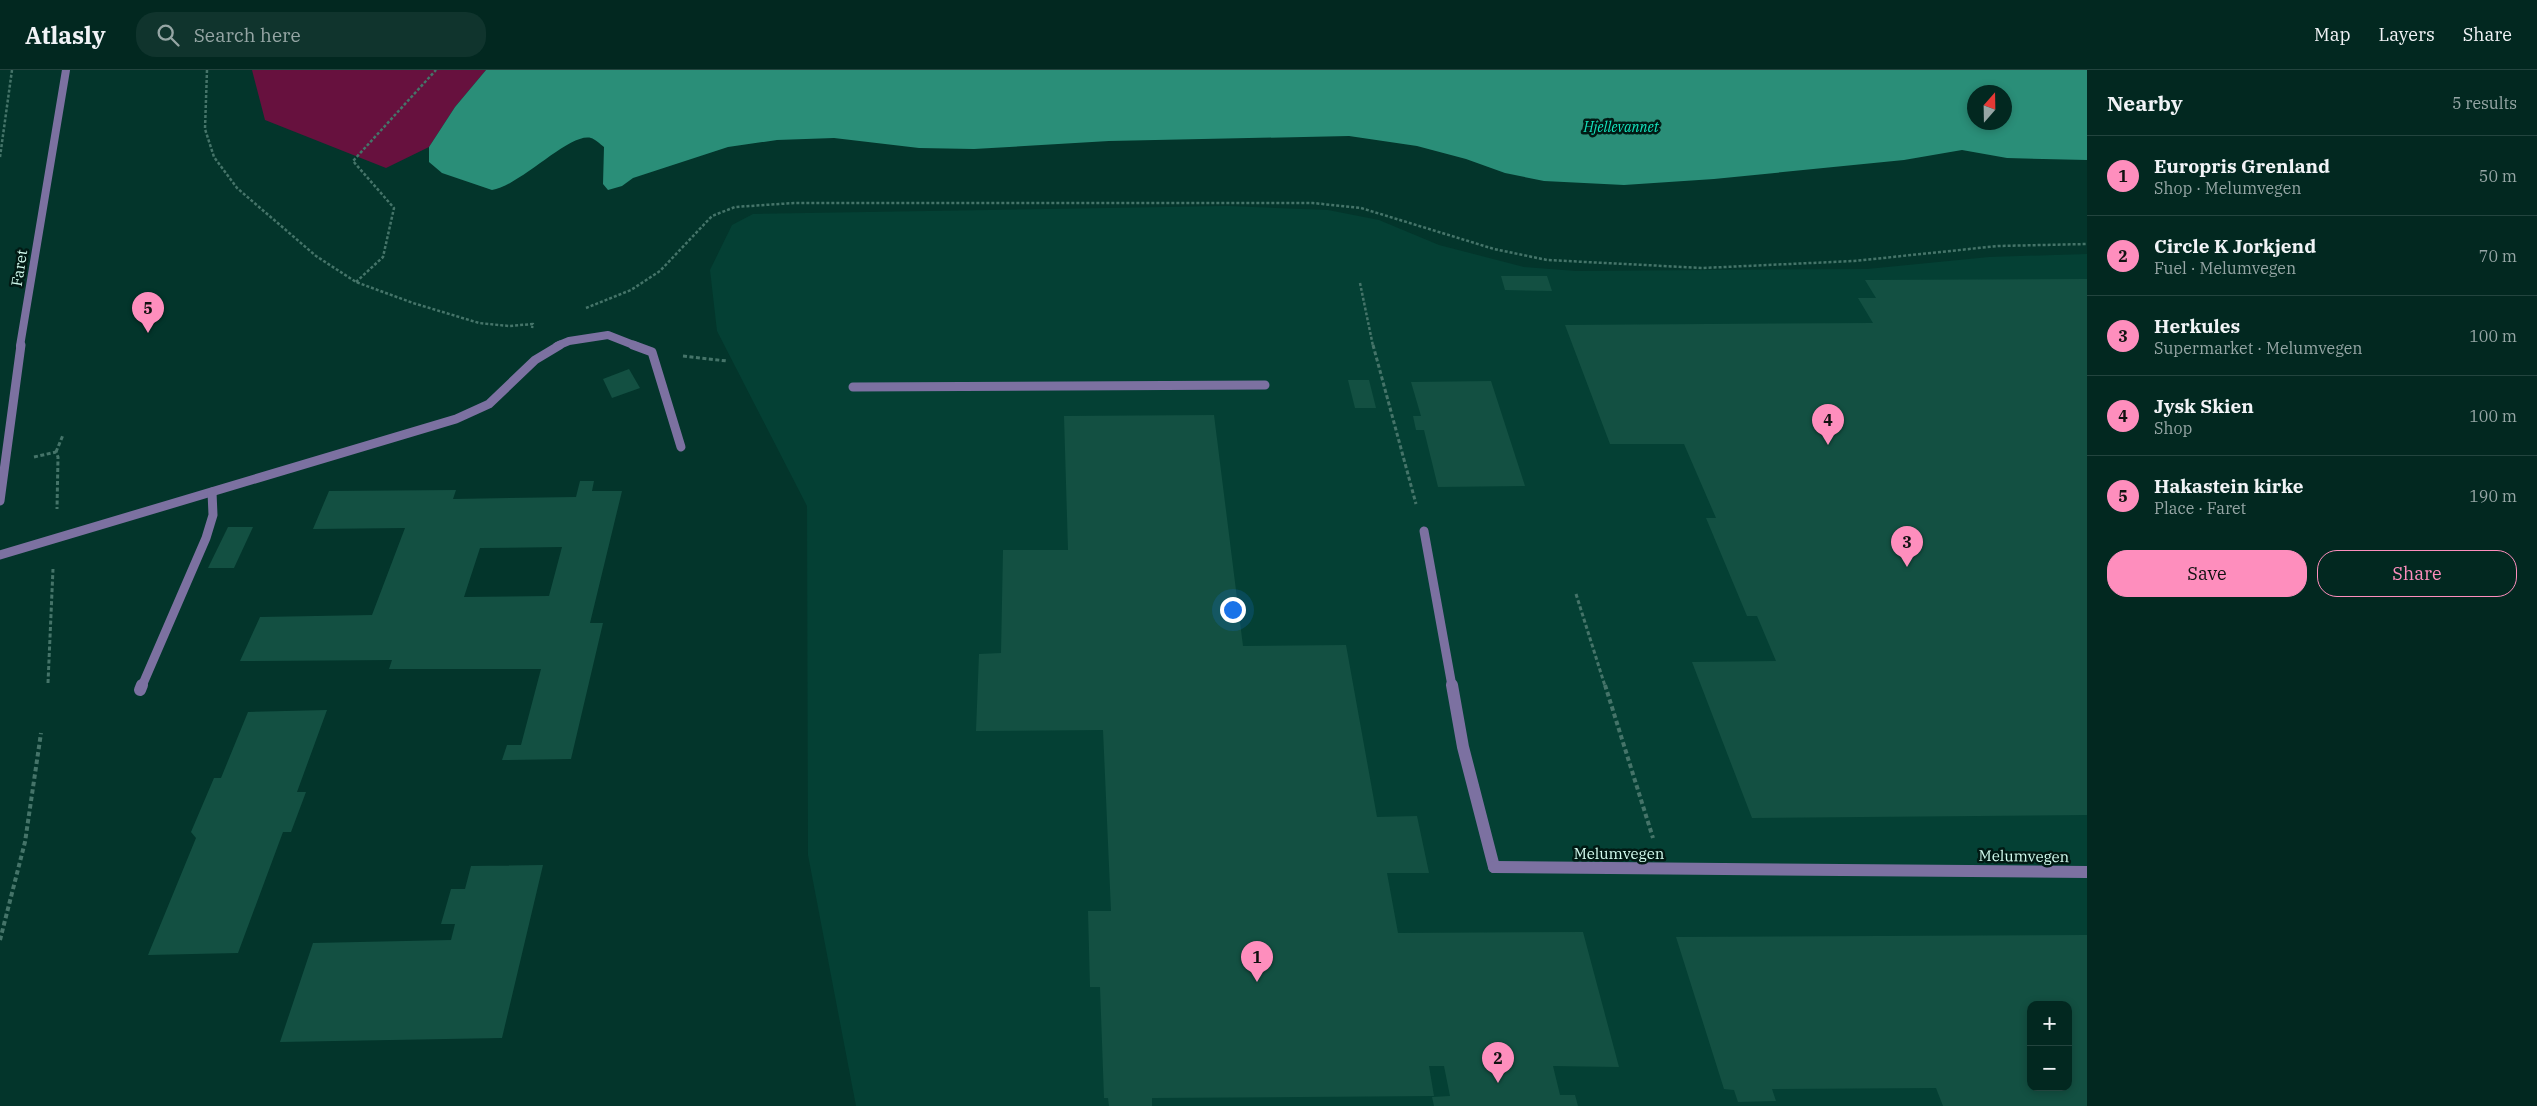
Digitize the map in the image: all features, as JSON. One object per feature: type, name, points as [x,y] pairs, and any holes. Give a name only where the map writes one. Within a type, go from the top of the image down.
[{"type":"street","name":"Faret","points":[[0,500],[15,379],[66,70]]},
{"type":"street","points":[[0,555],[476,411],[503,392],[535,360],[552,348],[568,341],[608,335],[652,352],[681,447]]},
{"type":"street","points":[[853,387],[1265,385]]},
{"type":"street","points":[[140,690],[206,538],[213,515],[212,492]]},
{"type":"street","name":"Melumvegen","points":[[1424,532],[1463,747],[1494,867],[2087,872]]},
{"type":"path","points":[[0,157],[12,70]]},
{"type":"path","points":[[207,70],[204,130],[214,157],[236,188],[316,256],[356,282],[413,303],[479,323],[509,326],[541,322]]},
{"type":"path","points":[[356,282],[383,258],[394,208],[353,162],[436,70]]},
{"type":"path","points":[[584,308],[631,290],[660,271],[712,216],[735,207],[794,203],[1313,203],[1361,208],[1494,249],[1547,260],[1703,268],[1854,261],[1998,246],[2087,244]]},
{"type":"path","points":[[1360,283],[1376,364],[1424,532]]},
{"type":"path","points":[[533,324],[530,344],[535,360]]},
{"type":"path","points":[[652,352],[727,361]]},
{"type":"path","points":[[56,516],[58,458],[56,452],[62,435]]},
{"type":"path","points":[[30,458],[56,452]]},
{"type":"path","points":[[48,683],[54,563]]},
{"type":"path","points":[[1576,594],[1662,868]]},
{"type":"path","points":[[0,940],[25,842],[41,733]]},
{"type":"shaded area","points":[[252,70],[486,70],[455,107],[429,147],[386,168],[265,120]]},
{"type":"shaded area","points":[[1227,206],[1328,210],[1379,220],[1439,245],[1524,267],[1576,271],[1867,269],[1989,257],[2087,254],[2087,1106],[856,1106],[808,855],[807,506],[717,331],[710,270],[732,225],[753,214]]},
{"type":"water","name":"Hjellevannet","points":[[486,70],[2087,70],[2087,160],[2007,158],[1962,150],[1904,160],[1714,179],[1624,185],[1544,181],[1505,173],[1466,159],[1417,146],[1349,136],[1109,141],[974,149],[919,148],[834,138],[777,140],[728,147],[633,178],[622,186],[608,190],[603,184],[604,147],[596,140],[582,138],[558,151],[516,179],[492,190],[442,173],[429,162],[429,147],[455,107]]},
{"type":"building","points":[[1501,276],[1547,276],[1552,291],[1505,290]]},
{"type":"building","points":[[2087,279],[2087,815],[1752,818],[1692,662],[1776,661],[1757,616],[1747,616],[1706,518],[1716,518],[1684,444],[1610,444],[1565,325],[1873,323],[1858,298],[1876,298],[1865,280]]},
{"type":"building","points":[[629,369],[640,388],[612,398],[603,379]]},
{"type":"building","points":[[1348,380],[1369,380],[1376,408],[1355,408]]},
{"type":"building","points":[[1491,381],[1525,486],[1438,487],[1424,430],[1416,430],[1413,416],[1421,416],[1411,382]]},
{"type":"building","points":[[1214,415],[1243,646],[1346,645],[1377,817],[1417,816],[1429,873],[1387,873],[1398,933],[1583,932],[1619,1067],[1553,1066],[1560,1095],[1575,1095],[1578,1106],[1434,1106],[1432,1097],[1450,1096],[1444,1066],[1429,1066],[1434,1096],[1152,1098],[1152,1106],[1109,1106],[1108,1098],[1104,1098],[1100,987],[1090,987],[1088,911],[1111,911],[1103,730],[976,731],[979,654],[1001,653],[1003,550],[1068,550],[1064,416]]},
{"type":"building","points":[[580,481],[594,481],[592,491],[622,491],[590,623],[603,623],[571,759],[502,760],[507,745],[521,745],[541,669],[389,669],[392,660],[240,661],[260,617],[372,615],[405,528],[313,529],[329,491],[456,490],[453,499],[576,497]],"holes":[[[562,547],[549,596],[464,597],[480,548]]]},
{"type":"building","points":[[228,527],[253,527],[234,568],[208,568]]},
{"type":"building","points":[[327,710],[297,792],[306,792],[291,832],[283,832],[238,953],[148,955],[196,838],[191,832],[214,778],[221,778],[248,712]]},
{"type":"building","points":[[543,865],[502,1038],[280,1042],[313,943],[451,940],[455,924],[441,924],[451,889],[465,889],[471,866]]},
{"type":"building","points":[[2087,935],[2087,1106],[1943,1106],[1936,1088],[1772,1089],[1776,1101],[1738,1102],[1734,1090],[1724,1089],[1676,937]]},
{"type":"place","name":"Hakastein kirke","points":[[148,333]]},
{"type":"place","name":"Jysk Skien","points":[[1828,445]]},
{"type":"place","name":"Herkules","points":[[1907,567]]},
{"type":"place","name":"Europris Grenland","points":[[1257,982]]},
{"type":"place","name":"Circle K Jorkjend","points":[[1498,1083]]}]
